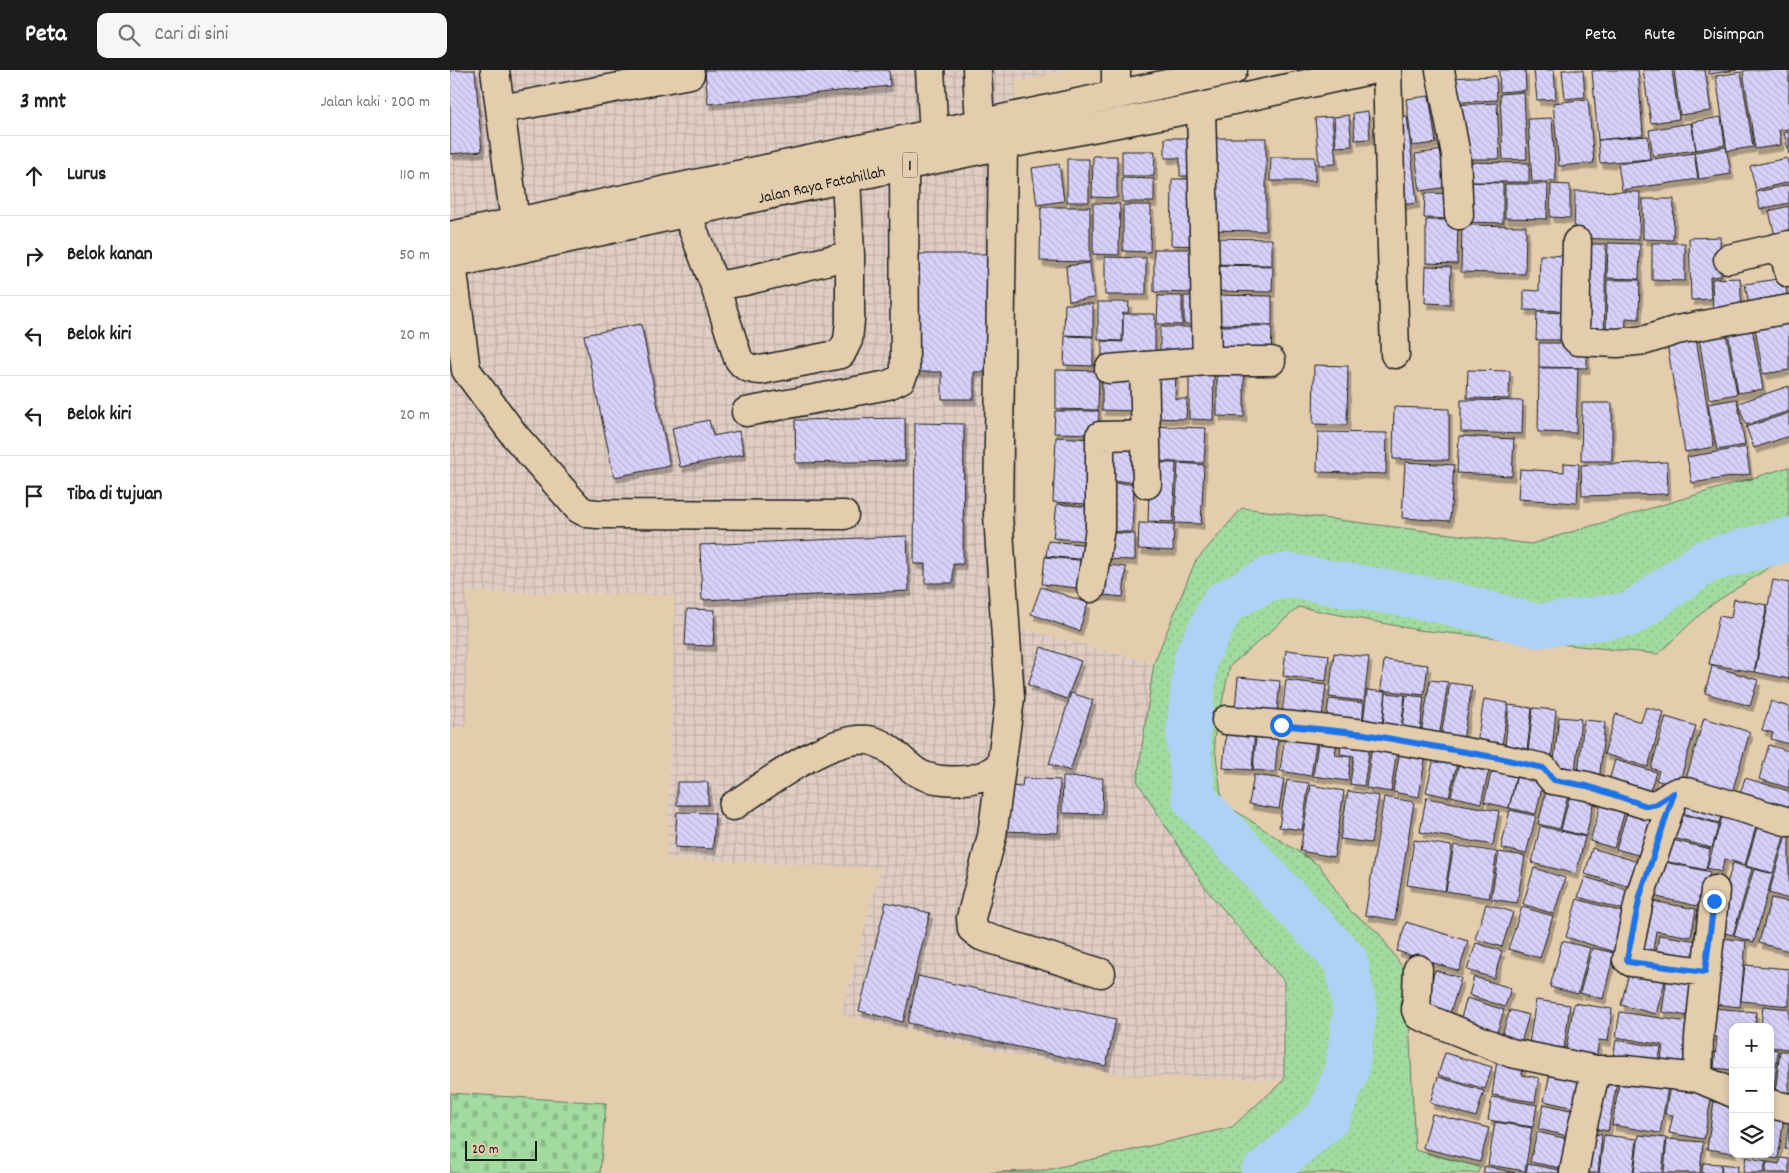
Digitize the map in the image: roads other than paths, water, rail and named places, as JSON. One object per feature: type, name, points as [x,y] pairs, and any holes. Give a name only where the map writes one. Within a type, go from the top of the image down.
[{"type":"main road","points":[[495,70],[515,222]]},
{"type":"main road","points":[[930,70],[957,135]]},
{"type":"main road","points":[[957,135],[977,70]]},
{"type":"main road","name":"Jalan Raya Fatahillah","points":[[450,236],[957,135],[1116,82],[1233,70]]},
{"type":"main road","name":"Jalan Raya Fatahillah","points":[[451,264],[904,166],[957,135],[1003,145],[1201,107],[1370,70]]},
{"type":"main road","points":[[1387,70],[1395,354]]},
{"type":"main road","points":[[1440,70],[1456,155],[1460,216]]},
{"type":"main road","points":[[501,109],[690,74]]},
{"type":"main road","points":[[1201,107],[1207,361]]},
{"type":"main road","points":[[1003,145],[998,515],[1010,698],[992,836],[971,918],[972,929],[981,936],[1101,973]]},
{"type":"main road","points":[[746,412],[888,385],[901,379],[905,370],[904,166]]},
{"type":"main road","points":[[688,214],[742,366],[760,370],[841,354],[848,340],[850,320],[850,255],[846,178]]},
{"type":"main road","points":[[1577,242],[1576,340],[1617,342],[1646,340],[1677,330],[1789,309]]},
{"type":"main road","points":[[1728,259],[1786,246],[1789,273]]},
{"type":"main road","points":[[715,286],[745,281],[850,255]]},
{"type":"main road","points":[[451,264],[466,370],[515,436],[579,509],[587,513],[598,514],[844,515]]},
{"type":"main road","points":[[1109,369],[1207,361],[1271,362]]},
{"type":"main road","points":[[1144,366],[1147,484]]},
{"type":"main road","points":[[1091,588],[1100,528],[1100,436],[1146,435]]},
{"type":"main road","points":[[1226,720],[1364,734],[1499,758],[1543,768],[1554,780],[1587,786],[1647,806],[1657,804],[1674,793],[1684,791],[1789,822]]},
{"type":"main road","points":[[734,806],[813,754],[846,742],[868,740],[884,745],[919,774],[946,782],[981,777],[1002,765]]},
{"type":"main road","points":[[1674,793],[1640,896],[1627,959],[1631,962],[1705,972]]},
{"type":"main road","points":[[1698,1078],[1699,1036],[1715,890]]},
{"type":"main road","points":[[1418,969],[1416,1010],[1421,1018],[1503,1051],[1596,1070],[1626,1070],[1698,1078],[1729,1091]]},
{"type":"main road","points":[[1574,1173],[1581,1132],[1596,1070]]},
{"type":"main road","points":[[1774,1105],[1789,1108]]},
{"type":"waterway","points":[[1263,1173],[1328,1118],[1347,1070],[1355,1009],[1346,961],[1194,799],[1188,736],[1196,658],[1223,603],[1269,579],[1286,575],[1441,601],[1538,626],[1631,614],[1706,561],[1789,539]]}]
